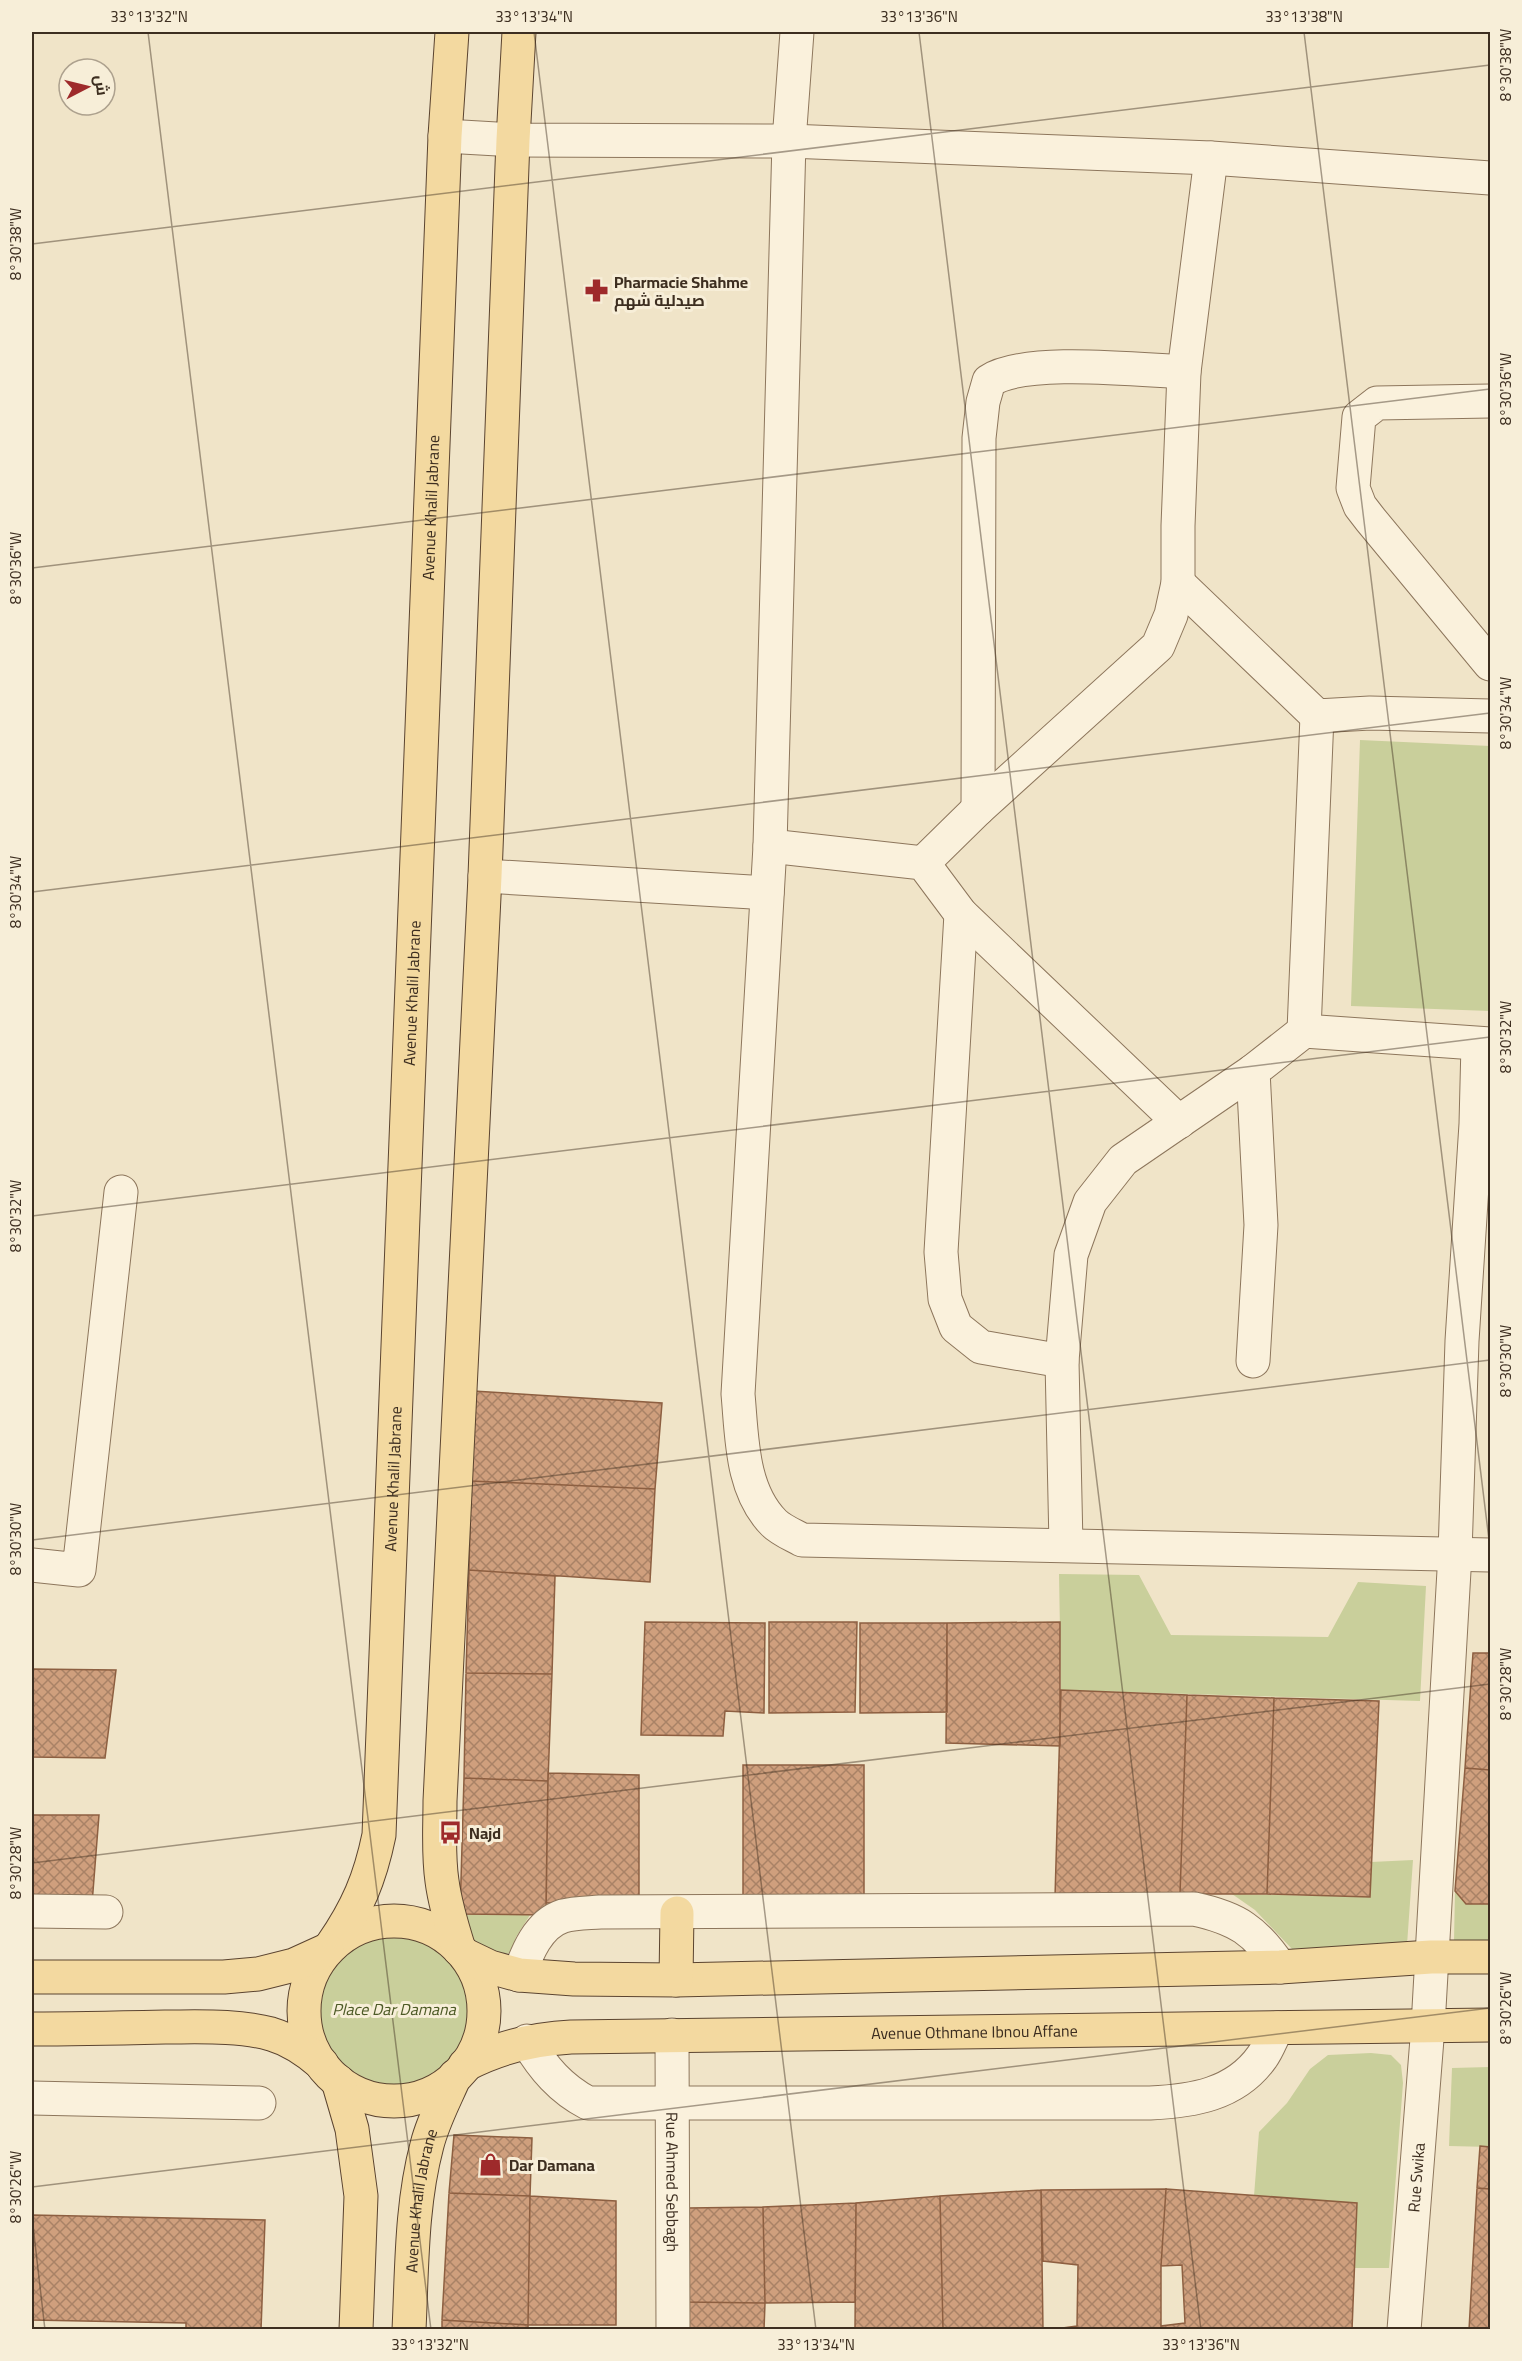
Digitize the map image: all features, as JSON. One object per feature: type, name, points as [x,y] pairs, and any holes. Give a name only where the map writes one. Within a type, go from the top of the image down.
[{"type":"main road","name":"Avenue Khalil Jabrane","points":[[330,1948],[348,1922],[361,1897],[372,1870],[379,1835],[445,136],[452,32]]},
{"type":"main road","points":[[32,2029],[193,2027],[270,2034],[307,2051],[330,2073],[356,2092],[376,2099],[397,2100],[418,2097],[438,2089],[460,2071],[476,2048],[482,2030],[484,2010],[478,1981],[462,1952],[449,1915],[442,1880],[440,1802],[485,876],[519,32]]},
{"type":"main road","points":[[676,1980],[677,1913]]},
{"type":"main road","points":[[356,2330],[361,2196],[352,2129],[330,2073],[309,2036],[304,2006],[308,1986],[316,1966],[330,1948],[351,1931],[373,1923],[397,1920],[420,1924],[441,1934],[462,1952],[490,1967],[519,1975],[574,1978],[676,1980],[1280,1967],[1431,1957],[1491,1957]]},
{"type":"main road","points":[[32,1977],[224,1977],[258,1974],[294,1965],[330,1948]]},
{"type":"main road","name":"Avenue Othmane Ibnou Affane","points":[[460,2071],[484,2055],[527,2041],[560,2038],[1491,2025]]},
{"type":"main road","name":"Avenue Khalil Jabrane","points":[[409,2330],[416,2199],[420,2170],[427,2142],[460,2071]]},
{"type":"street","points":[[797,32],[789,141],[770,846],[738,1394],[745,1468],[757,1499],[774,1524],[802,1540],[1491,1555]]},
{"type":"street","points":[[445,136],[513,140],[789,141],[1211,158],[1491,178]]},
{"type":"street","points":[[924,863],[978,809],[1158,646],[1171,615],[1178,583],[1184,372],[1211,158]]},
{"type":"street","points":[[978,809],[979,438],[989,381],[999,374],[1080,367],[1184,372]]},
{"type":"street","points":[[1491,402],[1377,403],[1359,417],[1353,488],[1360,506],[1370,519],[1491,664]]},
{"type":"street","points":[[1178,583],[1317,716],[1370,713],[1491,716]]},
{"type":"street","points":[[1304,1031],[1317,716]]},
{"type":"street","points":[[770,846],[924,863],[961,914],[1179,1122]]},
{"type":"street","points":[[485,876],[767,893]]},
{"type":"street","points":[[961,914],[942,1252],[945,1299],[956,1327],[981,1347],[1062,1361]]},
{"type":"street","points":[[1066,1545],[1062,1361],[1071,1255],[1090,1202],[1123,1160],[1253,1071],[1304,1031],[1484,1044]]},
{"type":"street","name":"Rue Swika","points":[[1404,2330],[1428,2026],[1455,1553],[1462,1341],[1476,1124],[1484,1044]]},
{"type":"street","points":[[1253,1071],[1261,1225],[1253,1361]]},
{"type":"street","points":[[32,1565],[79,1570],[121,1192]]},
{"type":"street","points":[[519,1975],[528,1949],[547,1927],[562,1917],[600,1912],[1194,1909],[1220,1914],[1245,1926],[1265,1944],[1280,1967]]},
{"type":"street","points":[[32,1911],[106,1912]]},
{"type":"street","points":[[527,2041],[541,2065],[570,2094],[588,2103],[1180,2102],[1211,2096],[1239,2080],[1262,2057],[1277,2028]]},
{"type":"street","name":"Rue Ahmed Sebbagh","points":[[672,2035],[673,2330]]},
{"type":"street","points":[[32,2098],[259,2103]]},
{"type":"green space","points":[[1360,740],[1490,746],[1490,1011],[1351,1006]]},
{"type":"green space","points":[[1059,1574],[1139,1575],[1171,1635],[1328,1637],[1358,1582],[1426,1586],[1420,1701],[1061,1690]]},
{"type":"green space","points":[[1413,1860],[1407,1945],[1292,1949],[1255,1910],[1232,1894],[1369,1897],[1371,1862]]},
{"type":"green space","points":[[1455,1891],[1466,1904],[1490,1904],[1490,1941],[1454,1941]]},
{"type":"green space","points":[[460,1914],[530,1915],[516,1937],[512,1954],[490,1951],[477,1946],[468,1935]]},
{"type":"green space","name":"Place Dar Damana","points":[[393,1931],[423,1937],[449,1954],[466,1980],[472,2010],[466,2040],[449,2066],[423,2083],[393,2089],[363,2083],[337,2066],[320,2040],[314,2010],[320,1980],[337,1954],[363,1937]]},
{"type":"green space","points":[[1371,2053],[1391,2055],[1401,2065],[1403,2083],[1389,2268],[1355,2268],[1357,2203],[1254,2196],[1259,2132],[1287,2103],[1310,2069],[1328,2055]]},
{"type":"green space","points":[[1490,2067],[1490,2147],[1449,2146],[1452,2068]]},
{"type":"building","points":[[473,1391],[662,1403],[655,1489],[471,1481]]},
{"type":"building","points":[[471,1481],[655,1489],[650,1582],[469,1570]]},
{"type":"building","points":[[469,1570],[555,1576],[552,1674],[466,1673]]},
{"type":"building","points":[[645,1622],[765,1623],[764,1713],[725,1711],[723,1736],[641,1735]]},
{"type":"building","points":[[769,1622],[857,1622],[855,1712],[769,1713]]},
{"type":"building","points":[[1060,1622],[1060,1746],[946,1743],[947,1623]]},
{"type":"building","points":[[860,1623],[947,1623],[947,1712],[860,1713]]},
{"type":"building","points":[[1473,1653],[1490,1653],[1490,1770],[1465,1768]]},
{"type":"building","points":[[32,1669],[116,1670],[105,1758],[32,1757]]},
{"type":"building","points":[[466,1673],[552,1674],[548,1781],[464,1778]]},
{"type":"building","points":[[1061,1690],[1187,1695],[1180,1894],[1055,1897]]},
{"type":"building","points":[[1187,1695],[1274,1698],[1267,1894],[1180,1894]]},
{"type":"building","points":[[1274,1698],[1379,1701],[1370,1897],[1267,1894]]},
{"type":"building","points":[[743,1765],[864,1765],[864,1900],[743,1903]]},
{"type":"building","points":[[1465,1768],[1490,1770],[1490,1904],[1466,1904],[1455,1891]]},
{"type":"building","points":[[548,1773],[639,1775],[639,1901],[546,1903]]},
{"type":"building","points":[[464,1778],[548,1781],[546,1915],[460,1914]]},
{"type":"building","points":[[32,1815],[99,1815],[92,1904],[32,1903]]},
{"type":"building","name":"Dar Damana","points":[[454,2135],[532,2138],[530,2196],[449,2193]]},
{"type":"building","points":[[1480,2146],[1490,2147],[1490,2189],[1477,2188]]},
{"type":"building","points":[[1477,2188],[1490,2189],[1490,2330],[1469,2330]]},
{"type":"building","points":[[1166,2189],[1357,2203],[1352,2330],[1161,2330],[1161,2326],[1185,2323],[1182,2265],[1161,2266]]},
{"type":"building","points":[[1166,2189],[1161,2266],[1161,2330],[1048,2330],[1077,2326],[1078,2265],[1043,2261],[1041,2190]]},
{"type":"building","points":[[1041,2190],[1043,2330],[943,2330],[940,2196]]},
{"type":"building","points":[[449,2193],[530,2196],[528,2325],[442,2320]]},
{"type":"building","points":[[530,2196],[616,2201],[616,2325],[528,2325]]},
{"type":"building","points":[[940,2196],[943,2330],[855,2330],[856,2203]]},
{"type":"building","points":[[856,2203],[855,2302],[765,2303],[763,2207]]},
{"type":"building","points":[[763,2207],[765,2303],[686,2302],[688,2208]]},
{"type":"building","points":[[32,2215],[265,2220],[261,2330],[186,2330],[186,2323],[32,2320]]},
{"type":"building","points":[[686,2302],[765,2303],[764,2330],[687,2330]]},
{"type":"building","points":[[442,2320],[528,2325],[528,2330],[442,2330]]},
{"type":"place","name":"Pharmacie Shahme صيدلية شهم","points":[[596,291]]},
{"type":"place","name":"Najd","points":[[451,1833]]},
{"type":"place","name":"Dar Damana","points":[[491,2165]]}]
